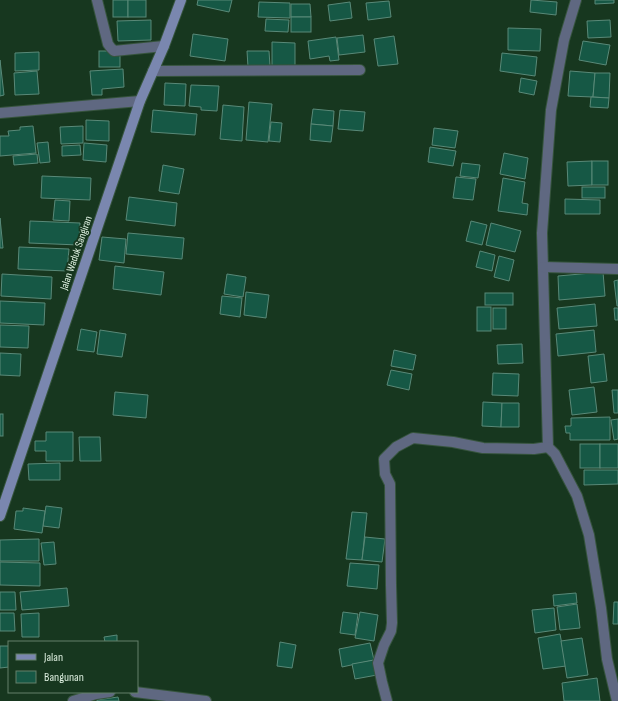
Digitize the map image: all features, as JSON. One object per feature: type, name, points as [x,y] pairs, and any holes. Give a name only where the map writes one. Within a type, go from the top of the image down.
[{"type":"street","points":[[96,0],[108,44],[114,51],[164,46]]},
{"type":"street","name":"Jalan Waduk Sangiran","points":[[0,516],[140,101],[164,46],[181,0]]},
{"type":"street","points":[[576,0],[564,40],[551,110],[542,233],[548,447],[555,454],[577,496],[589,536],[601,608],[607,659],[617,701]]},
{"type":"street","points":[[153,71],[360,70]]},
{"type":"street","points":[[0,113],[140,101]]},
{"type":"street","points":[[543,267],[618,269]]},
{"type":"street","points":[[387,701],[378,663],[384,645],[391,631],[392,622],[390,484],[385,474],[384,459],[396,447],[414,438],[453,442],[483,448],[534,449],[548,447]]},
{"type":"street","points":[[138,692],[206,701]]},
{"type":"street","points":[[73,701],[103,693]]},
{"type":"building","points":[[113,0],[128,0],[128,17],[113,17]]},
{"type":"building","points":[[128,0],[146,0],[146,17],[128,17]]},
{"type":"building","points":[[198,0],[232,0],[229,12],[197,5]]},
{"type":"building","points":[[531,0],[557,2],[556,15],[530,12]]},
{"type":"building","points":[[595,0],[614,0],[614,3],[595,4]]},
{"type":"building","points":[[389,1],[391,17],[368,20],[366,3]]},
{"type":"building","points":[[259,2],[290,3],[290,18],[258,17]]},
{"type":"building","points":[[350,2],[352,18],[330,21],[328,5]]},
{"type":"building","points":[[291,4],[310,4],[311,17],[291,17]]},
{"type":"building","points":[[291,17],[311,17],[311,32],[291,32]]},
{"type":"building","points":[[266,19],[289,20],[288,32],[265,31]]},
{"type":"building","points":[[151,20],[151,40],[118,41],[117,21]]},
{"type":"building","points":[[610,20],[611,37],[588,38],[587,21]]},
{"type":"building","points":[[508,28],[541,29],[540,51],[508,50]]},
{"type":"building","points":[[193,34],[228,39],[225,61],[190,56]]},
{"type":"building","points":[[363,35],[365,52],[339,55],[337,38]]},
{"type":"building","points":[[394,36],[398,64],[378,66],[374,39]]},
{"type":"building","points":[[336,37],[339,60],[330,61],[329,56],[310,59],[308,41]]},
{"type":"building","points":[[583,41],[610,45],[606,65],[579,60]]},
{"type":"building","points":[[272,42],[295,43],[295,69],[272,69]]},
{"type":"building","points":[[99,51],[120,51],[120,67],[99,67]]},
{"type":"building","points":[[247,51],[269,51],[270,66],[248,67]]},
{"type":"building","points":[[39,52],[39,70],[15,71],[15,53]]},
{"type":"building","points":[[502,53],[537,57],[535,76],[500,71]]},
{"type":"building","points":[[0,60],[4,95],[0,96]]},
{"type":"building","points":[[123,69],[124,87],[102,89],[102,95],[92,95],[90,71]]},
{"type":"building","points":[[37,71],[39,94],[15,95],[14,73]]},
{"type":"building","points":[[570,71],[595,73],[593,97],[568,96]]},
{"type":"building","points":[[595,73],[610,73],[609,98],[593,97]]},
{"type":"building","points":[[521,78],[537,81],[534,95],[519,92]]},
{"type":"building","points":[[165,83],[186,84],[185,106],[164,105]]},
{"type":"building","points":[[191,85],[219,86],[217,111],[201,110],[201,107],[189,106]]},
{"type":"building","points":[[591,97],[609,98],[608,108],[590,107]]},
{"type":"building","points":[[249,102],[272,104],[268,142],[246,140]]},
{"type":"building","points":[[223,105],[244,107],[242,141],[220,139]]},
{"type":"building","points":[[313,109],[334,111],[333,126],[311,124]]},
{"type":"building","points":[[153,110],[197,114],[195,135],[151,132]]},
{"type":"building","points":[[340,110],[365,112],[363,131],[338,129]]},
{"type":"building","points":[[86,120],[109,121],[109,141],[86,140]]},
{"type":"building","points":[[271,122],[282,123],[280,142],[269,141]]},
{"type":"building","points":[[311,124],[333,126],[331,142],[310,140]]},
{"type":"building","points":[[33,126],[36,153],[0,156],[0,136],[9,136],[8,131],[20,130],[20,127]]},
{"type":"building","points":[[83,126],[83,143],[61,144],[60,127]]},
{"type":"building","points":[[434,128],[458,131],[455,148],[432,145]]},
{"type":"building","points":[[48,142],[50,162],[40,163],[37,143]]},
{"type":"building","points":[[84,143],[107,145],[106,162],[83,160]]},
{"type":"building","points":[[80,145],[81,155],[62,156],[62,146]]},
{"type":"building","points":[[430,147],[456,151],[453,166],[428,162]]},
{"type":"building","points":[[504,153],[528,158],[525,179],[500,174]]},
{"type":"building","points":[[37,154],[38,163],[14,165],[13,156]]},
{"type":"building","points":[[592,161],[592,185],[568,186],[567,162]]},
{"type":"building","points":[[592,161],[608,161],[608,185],[592,185]]},
{"type":"building","points":[[462,163],[480,165],[478,178],[460,176]]},
{"type":"building","points":[[163,165],[184,169],[179,194],[159,191]]},
{"type":"building","points":[[42,176],[91,178],[90,200],[41,198]]},
{"type":"building","points":[[456,177],[476,179],[473,200],[453,198]]},
{"type":"building","points":[[503,178],[525,182],[522,203],[528,204],[527,215],[498,211]]},
{"type":"building","points":[[582,187],[605,187],[605,198],[582,198]]},
{"type":"building","points":[[129,197],[177,203],[175,226],[126,220]]},
{"type":"building","points":[[565,199],[600,200],[600,214],[565,214]]},
{"type":"building","points":[[55,200],[70,201],[69,221],[53,220]]},
{"type":"building","points":[[0,218],[3,248],[0,248]]},
{"type":"building","points":[[30,221],[80,223],[79,245],[29,243]]},
{"type":"building","points":[[471,221],[487,225],[482,245],[466,241]]},
{"type":"building","points":[[491,223],[521,231],[515,252],[486,245]]},
{"type":"building","points":[[128,233],[184,238],[182,259],[126,254]]},
{"type":"building","points":[[102,237],[126,239],[124,263],[99,260]]},
{"type":"building","points":[[19,247],[69,249],[67,271],[18,269]]},
{"type":"building","points":[[480,251],[495,255],[492,271],[476,267]]},
{"type":"building","points":[[499,256],[514,260],[509,281],[494,277]]},
{"type":"building","points":[[115,266],[164,272],[161,295],[113,289]]},
{"type":"building","points":[[603,272],[605,296],[559,300],[558,276]]},
{"type":"building","points":[[2,274],[52,277],[51,299],[1,296]]},
{"type":"building","points":[[227,274],[246,277],[243,297],[224,294]]},
{"type":"building","points":[[618,280],[618,306],[617,306],[614,281]]},
{"type":"building","points":[[246,292],[269,295],[266,318],[244,315]]},
{"type":"building","points":[[485,293],[513,293],[513,305],[485,305]]},
{"type":"building","points":[[222,296],[242,298],[240,317],[220,314]]},
{"type":"building","points":[[0,301],[45,303],[44,325],[0,323]]},
{"type":"building","points":[[595,304],[597,326],[559,329],[557,308]]},
{"type":"building","points":[[477,307],[491,307],[491,331],[477,331]]},
{"type":"building","points":[[493,308],[506,308],[506,329],[493,329]]},
{"type":"building","points":[[614,308],[618,308],[618,320],[615,320]]},
{"type":"building","points":[[0,325],[29,326],[28,348],[0,347]]},
{"type":"building","points":[[81,329],[97,332],[94,352],[77,350]]},
{"type":"building","points":[[100,330],[126,334],[122,357],[97,354]]},
{"type":"building","points":[[594,330],[596,352],[558,356],[556,334]]},
{"type":"building","points":[[522,344],[523,363],[498,364],[497,345]]},
{"type":"building","points":[[394,350],[416,355],[413,370],[391,366]]},
{"type":"building","points":[[0,353],[21,354],[20,376],[0,375]]},
{"type":"building","points":[[604,354],[607,381],[591,383],[588,356]]},
{"type":"building","points":[[391,370],[412,374],[409,390],[387,385]]},
{"type":"building","points":[[493,373],[519,374],[518,396],[492,395]]},
{"type":"building","points":[[594,387],[597,412],[572,415],[569,390]]},
{"type":"building","points":[[612,390],[618,390],[618,413],[614,413]]},
{"type":"building","points":[[115,392],[148,395],[146,418],[113,415]]},
{"type":"building","points":[[483,402],[502,403],[501,427],[482,426]]},
{"type":"building","points":[[502,403],[519,403],[519,427],[501,427]]},
{"type":"building","points":[[0,414],[3,414],[3,436],[0,436]]},
{"type":"building","points":[[610,417],[610,440],[570,440],[570,433],[566,433],[565,426],[571,426],[571,418]]},
{"type":"building","points":[[618,419],[618,439],[614,440],[611,420]]},
{"type":"building","points":[[46,432],[73,432],[73,461],[46,461],[46,451],[35,451],[35,441],[46,441]]},
{"type":"building","points":[[79,437],[100,437],[101,461],[80,461]]},
{"type":"building","points":[[580,444],[600,444],[600,468],[580,468]]},
{"type":"building","points":[[600,444],[618,444],[618,468],[600,468]]},
{"type":"building","points":[[60,463],[60,480],[29,480],[28,464]]},
{"type":"building","points":[[584,470],[618,470],[618,484],[584,485]]},
{"type":"building","points":[[46,506],[62,508],[59,528],[43,526]]},
{"type":"building","points":[[23,508],[45,511],[42,533],[14,529],[16,511],[23,511]]},
{"type":"building","points":[[352,512],[367,513],[362,560],[346,559]]},
{"type":"building","points":[[365,537],[385,539],[382,562],[362,560]]},
{"type":"building","points":[[39,539],[39,561],[0,561],[0,540]]},
{"type":"building","points":[[54,542],[56,564],[44,565],[41,543]]},
{"type":"building","points":[[0,562],[40,563],[40,586],[0,585]]},
{"type":"building","points":[[350,563],[379,565],[377,589],[347,586]]},
{"type":"building","points":[[67,588],[69,606],[22,610],[20,592]]},
{"type":"building","points":[[0,592],[15,592],[16,610],[0,610]]},
{"type":"building","points":[[576,593],[577,603],[554,606],[553,595]]},
{"type":"building","points":[[614,602],[618,602],[618,624],[613,624]]},
{"type":"building","points":[[577,604],[580,628],[560,630],[557,607]]},
{"type":"building","points":[[554,608],[556,630],[535,633],[532,610]]},
{"type":"building","points":[[343,612],[358,614],[355,635],[340,633]]},
{"type":"building","points":[[360,612],[378,615],[374,641],[355,638]]},
{"type":"building","points":[[0,613],[14,613],[15,631],[0,631]]},
{"type":"building","points":[[39,613],[39,637],[22,637],[21,614]]},
{"type":"building","points":[[560,634],[566,666],[543,669],[538,638]]},
{"type":"building","points":[[117,635],[117,641],[105,641],[104,637]]},
{"type":"building","points":[[582,638],[588,675],[567,678],[561,641]]},
{"type":"building","points":[[280,642],[296,645],[292,668],[277,666]]},
{"type":"building","points":[[370,643],[374,660],[342,667],[339,649]]},
{"type":"building","points":[[0,646],[8,646],[8,667],[0,668]]},
{"type":"building","points":[[374,660],[377,675],[355,679],[352,664]]},
{"type":"building","points":[[597,678],[600,701],[564,701],[562,683]]},
{"type":"building","points":[[118,697],[119,701],[97,701],[97,700]]}]
